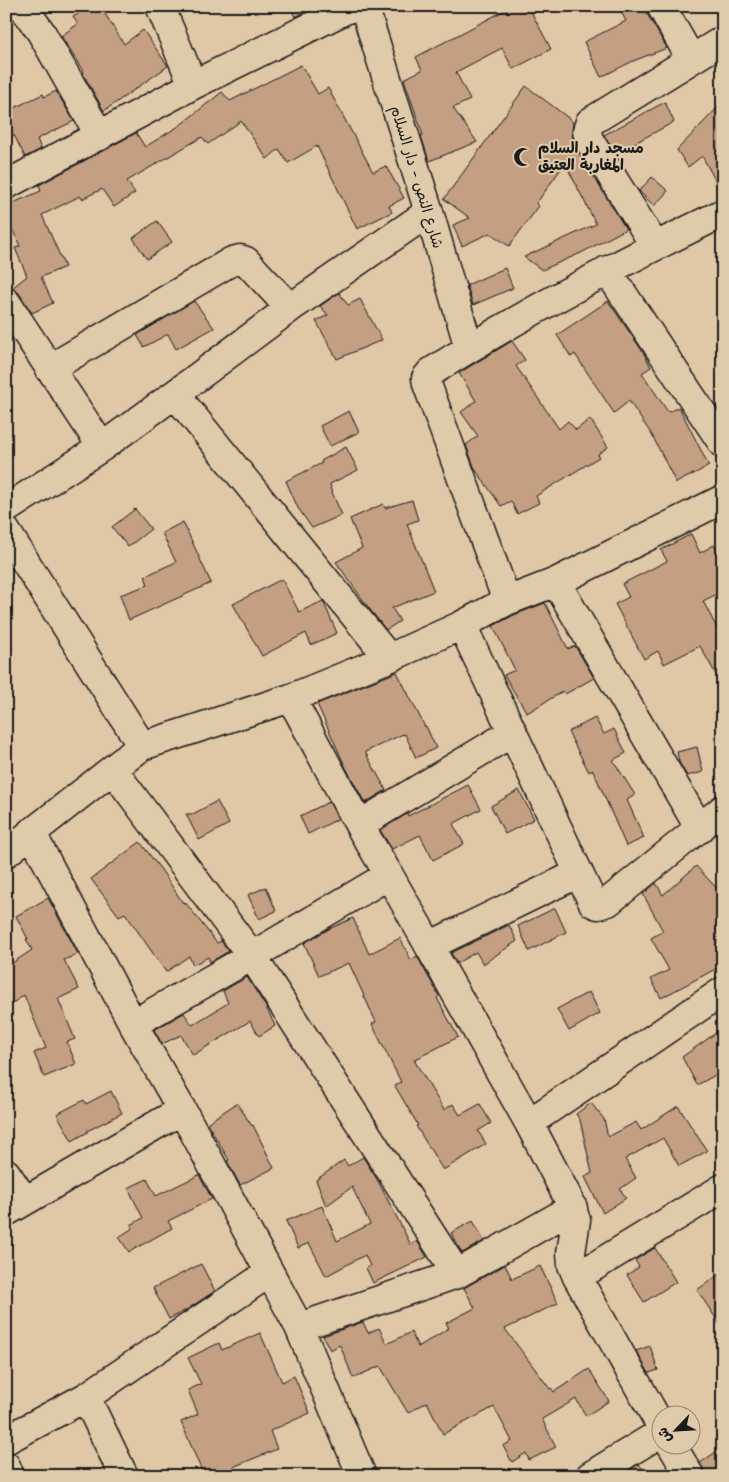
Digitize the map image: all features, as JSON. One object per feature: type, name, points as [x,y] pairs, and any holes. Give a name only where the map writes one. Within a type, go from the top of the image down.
[{"type":"street","points":[[22,6],[41,32],[100,136]]},
{"type":"street","points":[[160,6],[193,85]]},
{"type":"street","points":[[6,185],[193,85],[353,6]]},
{"type":"street","name":"شارع النص - دار السلام","points":[[364,6],[429,212],[468,348]]},
{"type":"street","points":[[661,6],[691,59]]},
{"type":"street","points":[[654,246],[589,140],[587,130],[590,122],[723,40]]},
{"type":"street","points":[[6,509],[102,447],[290,308],[429,212]]},
{"type":"street","points":[[507,602],[426,378],[431,372],[510,323],[607,270],[723,213]]},
{"type":"street","points":[[49,369],[232,261],[240,259],[246,261],[290,308]]},
{"type":"street","points":[[607,270],[723,444]]},
{"type":"street","points":[[6,302],[102,447]]},
{"type":"street","points":[[175,394],[389,658]]},
{"type":"street","points":[[6,853],[142,746],[291,698],[389,658],[507,602],[556,582],[723,499]]},
{"type":"street","points":[[6,531],[142,746]]},
{"type":"street","points":[[556,582],[700,829]]},
{"type":"street","points":[[462,625],[590,899],[598,905],[603,904],[723,810]]},
{"type":"street","points":[[291,698],[359,825],[530,1123],[573,1208],[576,1220],[572,1265],[652,1412]]},
{"type":"street","points":[[359,825],[512,732]]},
{"type":"street","points":[[113,770],[252,956],[457,1274]]},
{"type":"street","points":[[31,832],[132,1024],[182,1110],[299,1327],[362,1476]]},
{"type":"street","points":[[429,946],[579,873]]},
{"type":"street","points":[[132,1024],[389,875]]},
{"type":"street","points":[[530,1123],[723,991]]},
{"type":"street","points":[[6,1173],[16,1207],[182,1110]]},
{"type":"street","points":[[577,1277],[723,1188]]},
{"type":"street","points":[[299,1327],[457,1274],[573,1208]]},
{"type":"street","points":[[6,1440],[86,1397],[269,1273]]},
{"type":"street","points":[[86,1397],[124,1476]]},
{"type":"street","points":[[590,1476],[652,1436]]},
{"type":"street","points":[[677,1454],[690,1476]]},
{"type":"street","points":[[6,1466],[10,1476]]},
{"type":"building","points":[[90,6],[100,6],[124,44],[143,30],[168,66],[104,111],[83,71],[61,36],[78,24],[73,17]]},
{"type":"building","points":[[290,6],[317,6],[295,17]]},
{"type":"building","points":[[513,6],[528,6],[551,49],[513,69],[502,48],[456,72],[470,100],[453,108],[477,142],[429,161],[421,136],[423,135],[404,79],[422,70],[416,57]]},
{"type":"building","points":[[618,6],[645,6],[647,14],[667,48],[633,61],[601,77],[584,42],[626,21]]},
{"type":"building","points":[[301,65],[318,94],[328,88],[373,172],[386,166],[404,198],[389,206],[392,212],[357,229],[317,146],[288,163],[279,149],[267,159],[241,121],[208,144],[202,137],[127,181],[135,193],[114,207],[102,189],[82,199],[80,196],[42,215],[65,267],[41,277],[53,303],[32,313],[19,293],[12,288],[27,276],[15,248],[20,246],[6,215],[6,206],[41,191],[39,185],[136,133],[145,147],[179,126],[222,92],[230,101]]},
{"type":"building","points":[[526,86],[571,120],[576,148],[626,229],[581,253],[542,270],[524,257],[596,224],[565,163],[536,204],[539,206],[509,246],[490,233],[462,246],[453,225],[470,218],[444,199]]},
{"type":"building","points":[[56,91],[74,121],[37,139],[41,149],[25,157],[14,135],[6,140],[6,112],[43,94],[44,97]]},
{"type":"building","points":[[665,102],[674,122],[616,153],[604,135]]},
{"type":"building","points":[[723,102],[723,194],[702,156],[688,167],[677,150]]},
{"type":"building","points":[[652,177],[668,191],[654,206],[639,191]]},
{"type":"building","points":[[157,221],[172,242],[147,259],[133,238]]},
{"type":"building","points":[[505,268],[513,288],[473,305],[467,285]]},
{"type":"building","points":[[339,293],[348,305],[360,299],[382,340],[337,359],[316,321],[328,315],[320,306]]},
{"type":"building","points":[[194,301],[214,328],[176,349],[168,334],[144,347],[137,335]]},
{"type":"building","points":[[608,301],[651,367],[642,373],[668,412],[679,407],[709,466],[676,483],[652,435],[629,401],[614,413],[575,354],[571,357],[557,335]]},
{"type":"building","points":[[512,341],[525,360],[516,366],[559,429],[568,421],[576,430],[590,419],[608,447],[598,454],[599,457],[536,496],[539,503],[517,514],[511,501],[501,506],[475,469],[466,445],[478,436],[461,412],[476,401],[459,373]]},
{"type":"building","points":[[349,411],[359,432],[330,446],[320,426]]},
{"type":"building","points":[[346,447],[358,470],[330,484],[342,515],[312,528],[298,508],[286,481],[322,463],[321,461]]},
{"type":"building","points":[[412,500],[418,520],[407,524],[434,591],[392,608],[400,621],[386,630],[336,562],[362,548],[350,519],[383,504],[385,508]]},
{"type":"building","points":[[135,509],[151,529],[128,547],[112,527]]},
{"type":"building","points":[[183,522],[211,583],[129,620],[120,595],[148,585],[145,576],[176,562],[162,533]]},
{"type":"building","points":[[691,534],[700,553],[714,545],[723,563],[723,591],[703,601],[723,640],[723,687],[700,646],[664,664],[658,651],[644,659],[615,604],[629,597],[622,584],[667,561],[661,550]]},
{"type":"building","points":[[282,579],[299,612],[323,601],[337,633],[311,645],[306,633],[262,656],[233,604]]},
{"type":"building","points":[[545,603],[568,649],[575,646],[594,678],[565,694],[563,691],[527,713],[504,675],[515,670],[493,626],[514,615]]},
{"type":"building","points":[[397,672],[436,748],[416,758],[405,734],[403,734],[365,752],[386,790],[365,803],[346,768],[317,704]]},
{"type":"building","points":[[595,718],[604,734],[614,729],[626,753],[613,760],[635,795],[627,800],[644,838],[626,846],[593,770],[589,772],[568,732]]},
{"type":"building","points":[[697,747],[703,772],[687,776],[679,762],[677,752]]},
{"type":"building","points":[[468,785],[481,809],[453,824],[464,844],[433,860],[420,835],[392,849],[380,830],[407,814],[408,816]]},
{"type":"building","points":[[519,790],[534,819],[505,834],[491,806]]},
{"type":"building","points":[[217,801],[229,824],[199,840],[186,814],[193,814]]},
{"type":"building","points":[[329,802],[338,819],[308,834],[300,816]]},
{"type":"building","points":[[140,842],[183,903],[185,902],[217,943],[221,941],[229,951],[210,962],[208,957],[193,965],[189,956],[166,972],[125,913],[119,916],[91,879]]},
{"type":"building","points":[[696,866],[723,895],[723,936],[717,941],[723,952],[723,965],[661,998],[651,979],[669,970],[651,938],[663,931],[643,894],[656,883],[663,895]]},
{"type":"building","points":[[266,887],[276,911],[259,919],[248,895]]},
{"type":"building","points":[[48,898],[78,954],[64,960],[79,989],[58,999],[75,1039],[67,1042],[76,1064],[44,1077],[34,1053],[46,1048],[24,995],[6,1008],[6,967],[32,950],[16,916]]},
{"type":"building","points":[[555,908],[566,932],[529,951],[518,926]]},
{"type":"building","points":[[353,918],[369,954],[400,938],[411,960],[417,956],[439,996],[437,998],[458,1037],[414,1060],[444,1110],[453,1104],[460,1115],[480,1104],[491,1123],[478,1131],[486,1144],[443,1170],[416,1126],[418,1125],[395,1086],[401,1082],[372,1024],[376,1022],[349,963],[319,976],[304,943]]},
{"type":"building","points":[[509,925],[517,941],[483,964],[476,952],[457,963],[451,953]]},
{"type":"building","points":[[247,977],[275,1026],[259,1036],[250,1021],[193,1055],[181,1035],[162,1044],[154,1030],[184,1013],[192,1025],[228,1003],[223,991]]},
{"type":"building","points":[[589,992],[600,1013],[569,1031],[557,1009]]},
{"type":"building","points":[[723,1028],[723,1071],[697,1085],[682,1057]]},
{"type":"building","points":[[111,1091],[122,1113],[72,1141],[57,1114],[84,1100],[86,1104]]},
{"type":"building","points":[[237,1103],[253,1125],[274,1168],[240,1185],[227,1161],[229,1160],[207,1123]]},
{"type":"building","points":[[591,1103],[604,1119],[608,1137],[636,1122],[641,1130],[678,1106],[707,1151],[679,1166],[663,1138],[625,1159],[636,1178],[620,1189],[626,1198],[603,1213],[585,1177],[592,1173],[580,1120],[576,1114]]},
{"type":"building","points":[[363,1157],[378,1181],[411,1245],[417,1241],[427,1257],[373,1283],[366,1268],[370,1266],[365,1255],[326,1276],[309,1243],[298,1248],[286,1221],[322,1206],[337,1241],[370,1224],[352,1187],[326,1206],[316,1180],[344,1160],[348,1166]]},
{"type":"building","points":[[199,1175],[212,1199],[168,1221],[172,1228],[129,1252],[119,1237],[133,1228],[131,1225],[143,1218],[128,1188],[147,1179],[156,1196]]},
{"type":"building","points":[[473,1221],[484,1241],[462,1253],[451,1233]]},
{"type":"building","points":[[655,1248],[676,1282],[644,1302],[627,1275],[639,1267],[635,1260]]},
{"type":"building","points":[[201,1264],[215,1291],[169,1319],[153,1288]]},
{"type":"building","points":[[505,1265],[512,1279],[540,1266],[558,1303],[505,1329],[550,1389],[554,1392],[589,1369],[609,1401],[586,1416],[576,1399],[542,1419],[556,1447],[529,1460],[526,1453],[512,1462],[503,1446],[512,1441],[494,1407],[443,1434],[427,1402],[408,1413],[380,1366],[353,1378],[340,1345],[330,1350],[323,1336],[363,1322],[368,1333],[379,1328],[387,1344],[411,1332],[418,1347],[449,1328],[446,1323],[475,1308],[464,1288]]},
{"type":"building","points":[[723,1272],[723,1329],[697,1290]]},
{"type":"building","points":[[260,1333],[282,1382],[294,1376],[310,1413],[270,1431],[277,1449],[233,1467],[236,1476],[204,1476],[181,1422],[198,1414],[188,1390],[201,1384],[188,1358],[219,1343],[222,1350]]},
{"type":"building","points":[[650,1346],[658,1370],[649,1373],[636,1351]]},
{"type":"building","points":[[723,1447],[723,1470],[714,1476],[706,1476],[700,1463]]},
{"type":"building","points":[[639,1464],[648,1476],[620,1476]]},
{"type":"place","name":"مسجد دار السلام المغاربة العتيق","points":[[523,157]]}]
